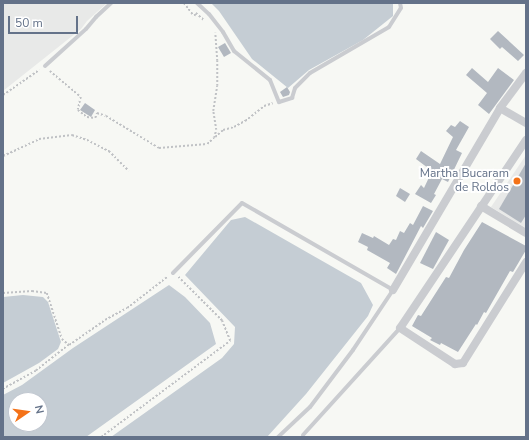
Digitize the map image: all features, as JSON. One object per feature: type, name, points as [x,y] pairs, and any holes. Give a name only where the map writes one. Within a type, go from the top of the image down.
[{"type":"street","points":[[393,290],[500,108],[526,73]]},
{"type":"street","points":[[500,108],[526,123]]},
{"type":"street","points":[[526,140],[480,206],[400,328],[455,364],[463,364],[526,262]]},
{"type":"street","points":[[480,206],[526,233]]},
{"type":"lane","points":[[45,66],[86,29],[111,3]]},
{"type":"lane","points":[[198,3],[219,26],[234,51],[270,80],[279,102],[292,98],[295,88],[310,73],[389,27],[401,8],[400,3]]},
{"type":"lane","points":[[174,273],[242,203],[393,290],[353,350],[310,408],[278,437]]},
{"type":"lane","points":[[303,435],[400,328]]},
{"type":"path","points":[[184,3],[194,16],[196,13],[206,22]]},
{"type":"path","points":[[214,30],[217,61],[217,86],[213,111],[216,130],[214,138]]},
{"type":"path","points":[[3,95],[45,66],[81,97],[78,110],[87,117],[95,118],[97,113],[106,116],[159,148],[207,144],[224,130],[245,121],[264,106],[279,102]]},
{"type":"path","points":[[3,156],[39,139],[72,135],[87,140],[109,151],[129,171]]},
{"type":"path","points":[[3,389],[36,371],[69,344],[105,320],[127,308],[156,284],[174,273],[222,321],[230,341],[101,437]]},
{"type":"path","points":[[3,293],[32,291],[47,293],[51,301],[62,339],[69,344]]},
{"type":"shaded area","points":[[3,3],[107,3],[87,21],[81,29],[3,91]]},
{"type":"shaded area","points":[[211,3],[393,3],[393,16],[363,40],[309,70],[288,88],[252,59],[219,11]]},
{"type":"shaded area","name":"Martha Bucaram de Roldos","points":[[526,155],[526,228],[491,207]]},
{"type":"shaded area","points":[[245,217],[361,283],[373,305],[368,316],[306,394],[267,437],[111,437],[222,358],[234,344],[235,327],[185,275],[231,220]]},
{"type":"shaded area","points":[[169,285],[185,297],[210,323],[216,344],[86,437],[3,437],[3,395],[8,392],[8,432],[48,432],[48,392],[9,392],[22,385],[73,348]]},
{"type":"shaded area","points":[[23,295],[43,297],[48,302],[61,342],[58,349],[39,363],[3,383],[3,297]]},
{"type":"building","points":[[498,31],[524,55],[518,61],[502,47],[500,49],[490,39]]},
{"type":"building","points":[[225,43],[231,53],[224,57],[218,47]]},
{"type":"building","points":[[472,68],[488,82],[498,68],[514,80],[489,114],[478,105],[487,93],[466,75]]},
{"type":"building","points":[[287,87],[290,92],[289,95],[283,97],[280,92]]},
{"type":"building","points":[[85,103],[95,110],[91,117],[80,110]]},
{"type":"building","points":[[460,121],[469,127],[456,150],[462,153],[448,182],[442,179],[434,194],[436,195],[431,203],[415,194],[421,185],[424,188],[432,171],[416,159],[421,151],[440,164],[453,137],[446,131],[451,125],[455,127]]},
{"type":"building","name":"Martha Bucaram de Roldos","points":[[526,163],[526,215],[521,223],[499,209]]},
{"type":"building","points":[[400,188],[410,194],[405,202],[396,196]]},
{"type":"building","points":[[423,206],[433,211],[423,228],[421,226],[396,274],[387,268],[390,263],[367,250],[368,247],[358,242],[362,233],[373,238],[374,236],[389,245],[393,239],[396,240],[400,231],[404,233],[410,223],[413,225]]},
{"type":"building","points":[[482,222],[526,246],[526,250],[513,272],[510,271],[486,313],[484,312],[477,325],[476,324],[458,352],[441,343],[440,345],[430,340],[432,338],[412,326],[418,315],[421,316],[446,277],[449,278],[464,250]]},
{"type":"building","points":[[436,232],[449,240],[433,269],[420,263]]},
{"type":"place","name":"Martha Bucaram de Roldos","points":[[517,181]]}]
